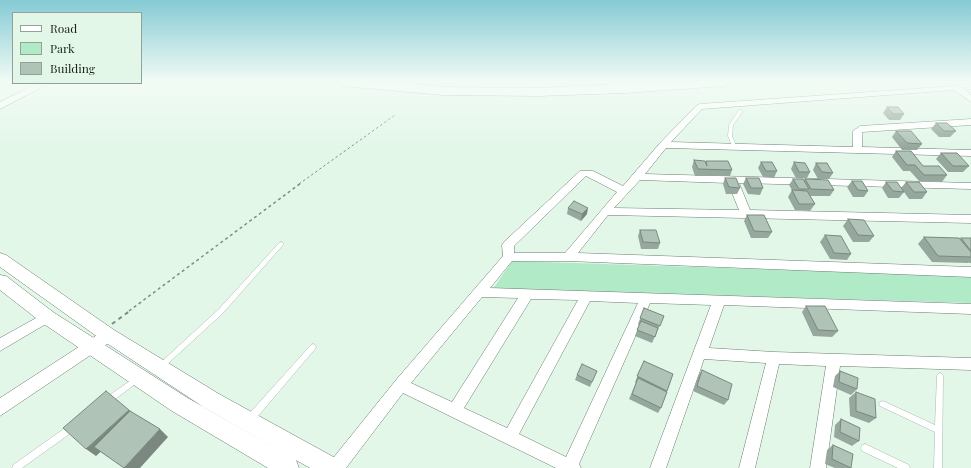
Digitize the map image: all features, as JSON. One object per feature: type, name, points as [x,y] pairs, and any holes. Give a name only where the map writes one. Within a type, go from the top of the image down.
[{"type":"main road","points":[[0,259],[105,333],[159,368],[212,401],[330,468]]},
{"type":"main road","points":[[0,281],[48,317],[139,378],[277,465]]},
{"type":"street","points":[[568,257],[605,210],[638,177],[663,145],[697,109],[703,106],[733,104]]},
{"type":"street","points":[[858,151],[857,131],[860,129],[971,122]]},
{"type":"street","points":[[663,145],[971,153]]},
{"type":"street","points":[[336,468],[401,385],[509,257],[508,245],[583,173],[590,173],[624,191]]},
{"type":"street","points":[[638,177],[971,186]]},
{"type":"street","points":[[732,179],[746,214]]},
{"type":"street","points":[[605,210],[971,219]]},
{"type":"street","points":[[509,257],[568,257],[971,272]]},
{"type":"street","points":[[478,292],[527,295],[971,309]]},
{"type":"street","points":[[455,410],[527,295]]},
{"type":"street","points":[[510,438],[586,297]]},
{"type":"street","points":[[401,385],[572,467],[646,299]]},
{"type":"street","points":[[658,468],[719,301]]},
{"type":"street","points":[[0,345],[48,317]]},
{"type":"street","points":[[0,408],[92,346],[105,333]]},
{"type":"street","points":[[700,353],[774,358],[971,364]]},
{"type":"street","points":[[747,468],[774,358]]},
{"type":"street","points":[[818,468],[834,359]]},
{"type":"lane","points":[[735,148],[730,136],[731,125],[741,111]]},
{"type":"lane","points":[[159,368],[221,311],[281,244]]},
{"type":"lane","points":[[248,421],[313,347]]},
{"type":"lane","points":[[938,468],[940,376]]},
{"type":"lane","points":[[102,405],[139,378]]},
{"type":"lane","points":[[882,404],[939,430]]},
{"type":"lane","points":[[16,468],[78,423]]},
{"type":"lane","points":[[864,448],[906,468]]},
{"type":"path","points":[[105,333],[231,234],[395,116]]},
{"type":"green space","points":[[512,261],[971,276],[971,303],[493,289]]},
{"type":"building","points":[[887,107],[898,107],[904,114],[893,114]]},
{"type":"building","points":[[936,123],[947,123],[956,131],[944,131]]},
{"type":"building","points":[[896,131],[911,131],[922,144],[907,143]]},
{"type":"building","points":[[896,151],[911,151],[923,166],[939,166],[947,175],[924,175],[915,165],[907,165]]},
{"type":"building","points":[[941,153],[957,153],[969,166],[953,166]]},
{"type":"building","points":[[694,160],[705,161],[707,166],[706,161],[728,161],[732,170],[698,169]]},
{"type":"building","points":[[761,162],[772,162],[777,171],[766,171]]},
{"type":"building","points":[[794,162],[805,163],[810,172],[799,172]]},
{"type":"building","points":[[816,163],[827,163],[833,173],[822,172]]},
{"type":"building","points":[[725,178],[736,178],[740,188],[729,187]]},
{"type":"building","points":[[746,178],[759,178],[763,188],[751,188]]},
{"type":"building","points":[[793,179],[803,179],[809,189],[799,189]]},
{"type":"building","points":[[805,179],[828,180],[834,190],[811,189]]},
{"type":"building","points":[[852,181],[862,181],[868,191],[858,190]]},
{"type":"building","points":[[886,182],[897,182],[904,192],[893,191]]},
{"type":"building","points":[[906,182],[919,182],[927,192],[914,192]]},
{"type":"building","points":[[792,190],[807,191],[815,204],[799,204]]},
{"type":"building","points":[[574,201],[588,208],[582,214],[568,208]]},
{"type":"building","points":[[747,215],[764,215],[772,232],[754,231]]},
{"type":"building","points":[[848,219],[864,220],[874,236],[858,235]]},
{"type":"building","points":[[640,230],[656,230],[660,243],[643,242]]},
{"type":"building","points":[[825,235],[841,236],[851,254],[834,253]]},
{"type":"building","points":[[924,237],[959,238],[971,252],[971,257],[938,256]]},
{"type":"building","points":[[961,238],[971,238],[971,251]]},
{"type":"building","points":[[806,306],[825,306],[838,331],[818,330]]},
{"type":"building","points":[[644,308],[664,316],[660,326],[640,318]]},
{"type":"building","points":[[641,321],[658,328],[655,337],[637,330]]},
{"type":"building","points":[[644,361],[673,374],[667,391],[637,376]]},
{"type":"building","points":[[582,364],[597,371],[592,382],[577,375]]},
{"type":"building","points":[[702,370],[732,384],[728,400],[697,386]]},
{"type":"building","points":[[840,371],[858,378],[857,389],[839,382]]},
{"type":"building","points":[[638,378],[667,392],[661,408],[632,394]]},
{"type":"building","points":[[106,391],[129,410],[86,449],[63,428]]},
{"type":"building","points":[[856,392],[875,399],[876,418],[856,411]]},
{"type":"building","points":[[130,411],[160,429],[124,468],[94,447]]},
{"type":"building","points":[[841,419],[860,428],[859,441],[840,432]]},
{"type":"building","points":[[833,445],[853,454],[851,468],[832,459]]}]
